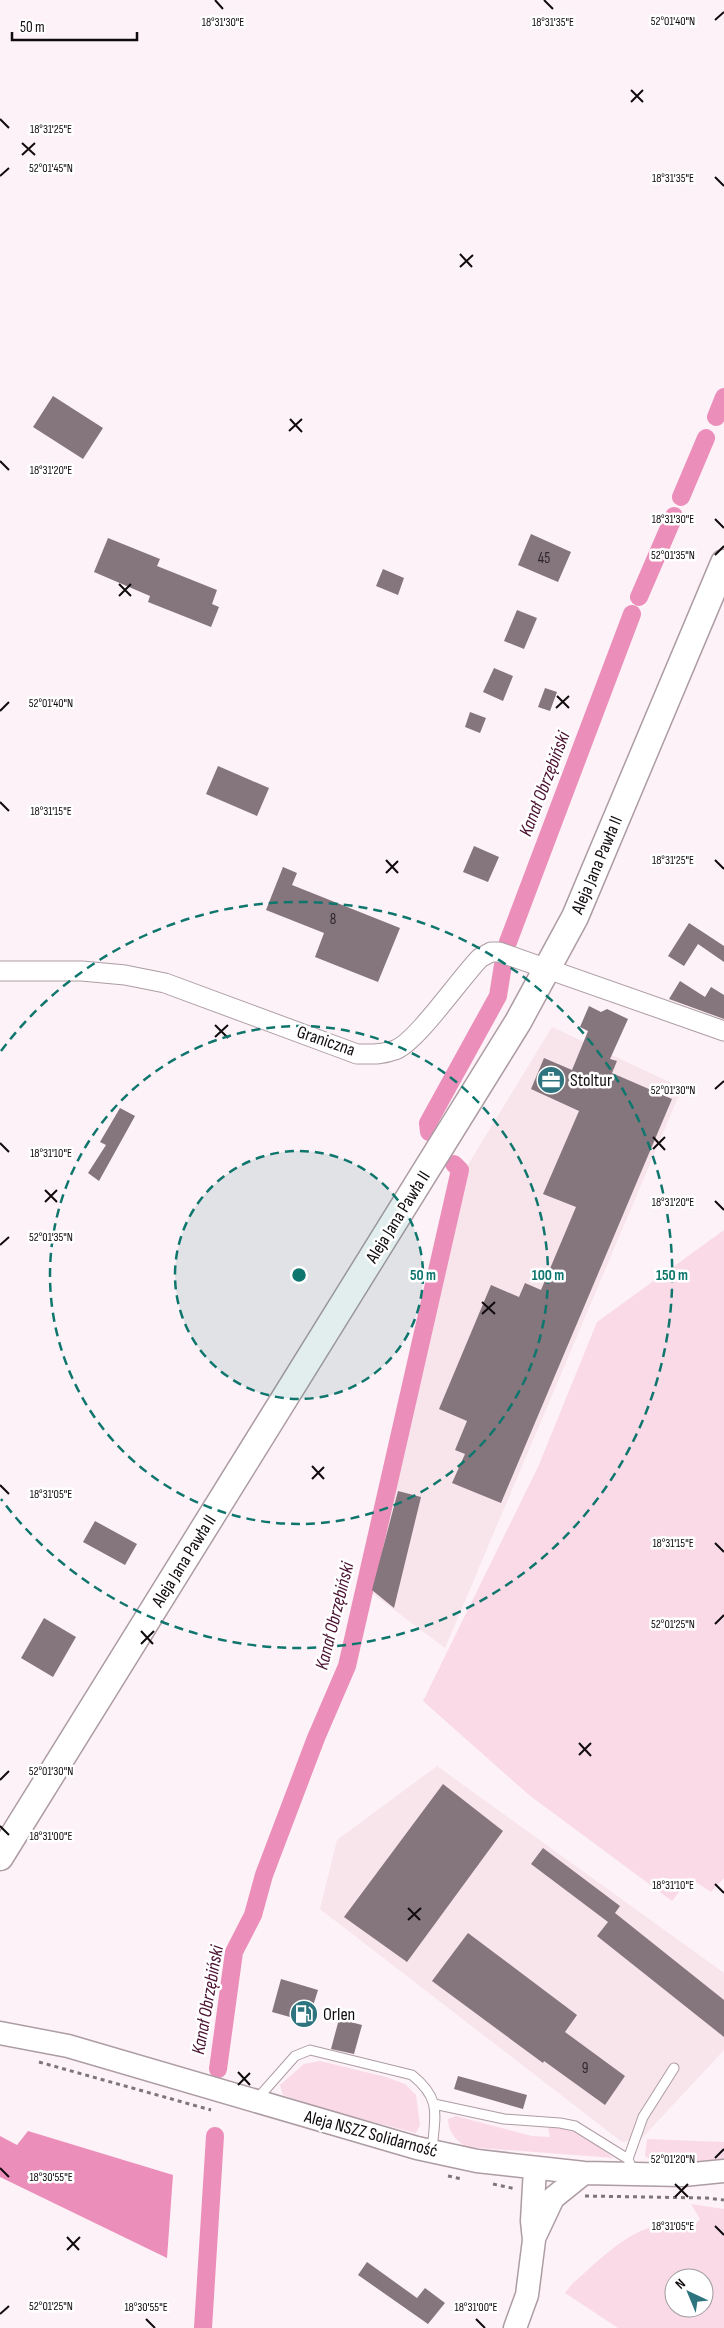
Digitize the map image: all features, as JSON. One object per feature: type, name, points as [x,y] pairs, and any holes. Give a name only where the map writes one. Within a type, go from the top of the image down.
[{"type":"main road","name":"Aleja Jana Pawła II","points":[[4,1849],[490,1069],[546,970],[575,917],[724,564]]},
{"type":"street","name":"Graniczna","points":[[0,971],[82,971],[125,975],[165,983],[357,1054],[377,1054],[397,1050],[416,1034],[480,958],[491,952],[499,952],[724,1031]]},
{"type":"street","name":"Aleja NSZZ Solidarność","points":[[0,2018],[68,2046]]},
{"type":"street","name":"Aleja NSZZ Solidarność","points":[[0,2033],[68,2046],[432,2151],[477,2161],[584,2173],[631,2167],[682,2175],[724,2185]]},
{"type":"street","points":[[515,2328],[527,2295],[534,2240],[532,2220],[535,2168]]},
{"type":"street","name":"Aleja NSZZ Solidarność","points":[[682,2175],[724,2172]]},
{"type":"street","points":[[534,2240],[553,2198],[584,2173]]},
{"type":"lane","points":[[255,2101],[295,2056],[310,2050],[412,2075],[423,2084],[433,2098],[432,2151]]},
{"type":"lane","points":[[434,2104],[504,2119],[560,2122],[576,2126],[631,2167],[643,2117],[674,2068]]},
{"type":"shaded area","points":[[552,1027],[682,1088],[445,1648],[365,1588],[463,1173]]},
{"type":"shaded area","points":[[724,1230],[724,1878],[711,1892],[690,1878],[672,1901],[529,1795],[423,1701],[538,1467],[597,1322]]},
{"type":"shaded area","points":[[437,1766],[724,1973],[724,2050],[642,2138],[622,2142],[320,1909],[337,1840]]},
{"type":"shaded area","points":[[320,2061],[386,2077],[405,2084],[416,2095],[420,2125],[416,2133],[331,2111],[283,2095],[280,2085],[304,2064]]},
{"type":"shaded area","points":[[456,2116],[532,2136],[550,2137],[548,2128],[567,2129],[591,2140],[614,2158],[466,2147],[449,2128],[448,2119]]},
{"type":"shaded area","points":[[28,2131],[173,2175],[167,2258],[0,2177],[0,2136],[17,2145]]},
{"type":"shaded area","points":[[647,2139],[724,2142],[724,2162],[650,2159],[645,2156]]},
{"type":"shaded area","points":[[691,2204],[724,2209],[724,2328],[618,2328],[565,2293],[572,2284],[615,2246],[640,2231],[653,2226],[667,2224],[676,2225],[690,2231],[700,2219]]},
{"type":"building","points":[[53,396],[103,428],[83,459],[33,427]]},
{"type":"building","points":[[531,534],[571,552],[558,582],[518,565]]},
{"type":"building","points":[[108,538],[160,559],[157,566],[217,590],[212,604],[219,607],[211,627],[148,602],[150,596],[94,572]]},
{"type":"building","points":[[383,569],[404,578],[398,595],[376,586]]},
{"type":"building","points":[[517,610],[537,618],[524,649],[504,641]]},
{"type":"building","points":[[494,668],[513,676],[503,701],[483,692]]},
{"type":"building","points":[[545,688],[557,692],[550,711],[538,707]]},
{"type":"building","points":[[470,712],[486,718],[480,733],[465,727]]},
{"type":"building","points":[[218,766],[269,788],[257,816],[206,794]]},
{"type":"building","points":[[474,846],[499,857],[488,882],[463,872]]},
{"type":"building","points":[[283,867],[297,873],[292,885],[400,928],[378,982],[315,957],[324,933],[266,910]]},
{"type":"building","points":[[689,923],[724,946],[724,962],[698,944],[684,966],[668,956]]},
{"type":"building","points":[[680,981],[705,997],[711,987],[724,995],[724,1019],[669,999]]},
{"type":"building","points":[[589,1006],[601,1012],[607,1009],[628,1019],[610,1059],[617,1061],[612,1073],[672,1099],[501,1503],[452,1483],[465,1454],[455,1450],[467,1421],[439,1409],[491,1285],[519,1297],[525,1283],[541,1290],[576,1207],[543,1194],[579,1111],[531,1089],[544,1058],[572,1070],[588,1031],[580,1027]]},
{"type":"building","points":[[120,1108],[135,1116],[99,1181],[88,1173],[106,1145],[100,1142]]},
{"type":"building","points":[[398,1491],[421,1497],[394,1608],[372,1590]]},
{"type":"building","points":[[95,1521],[137,1544],[125,1565],[83,1542]]},
{"type":"building","points":[[44,1618],[76,1637],[53,1677],[21,1658]]},
{"type":"building","points":[[443,1784],[503,1831],[407,1962],[344,1917]]},
{"type":"building","points":[[543,1848],[620,1906],[615,1913],[724,2000],[724,2037],[597,1936],[608,1922],[531,1864]]},
{"type":"building","points":[[468,1933],[577,2015],[565,2032],[625,2076],[605,2105],[544,2061],[543,2063],[432,1981]]},
{"type":"building","points":[[281,1979],[318,1990],[308,2022],[272,2012]]},
{"type":"building","points":[[339,2019],[362,2025],[354,2054],[331,2049]]},
{"type":"building","points":[[458,2076],[527,2095],[523,2109],[454,2089]]},
{"type":"building","points":[[367,2262],[417,2298],[425,2288],[445,2303],[428,2324],[358,2275]]},
{"type":"waterway","name":"Kanał Obrzębiński","points":[[716,417],[724,397]]},
{"type":"waterway","name":"Kanał Obrzębiński","points":[[681,497],[706,438]]},
{"type":"waterway","name":"Kanał Obrzębiński","points":[[639,597],[674,516]]},
{"type":"waterway","name":"Kanał Obrzębiński","points":[[508,942],[632,614]]},
{"type":"waterway","name":"Kanał Obrzębiński","points":[[429,1132],[428,1123],[498,996],[503,965]]},
{"type":"waterway","name":"Kanał Obrzębiński","points":[[218,2069],[234,1952],[253,1915],[264,1875],[316,1738],[347,1666],[460,1170],[454,1164]]},
{"type":"waterway","name":"Kanał Obrzębiński","points":[[203,2328],[215,2136]]},
{"type":"place","name":"Stoltur","points":[[551,1080]]},
{"type":"place","name":"Orlen","points":[[304,2014]]}]
